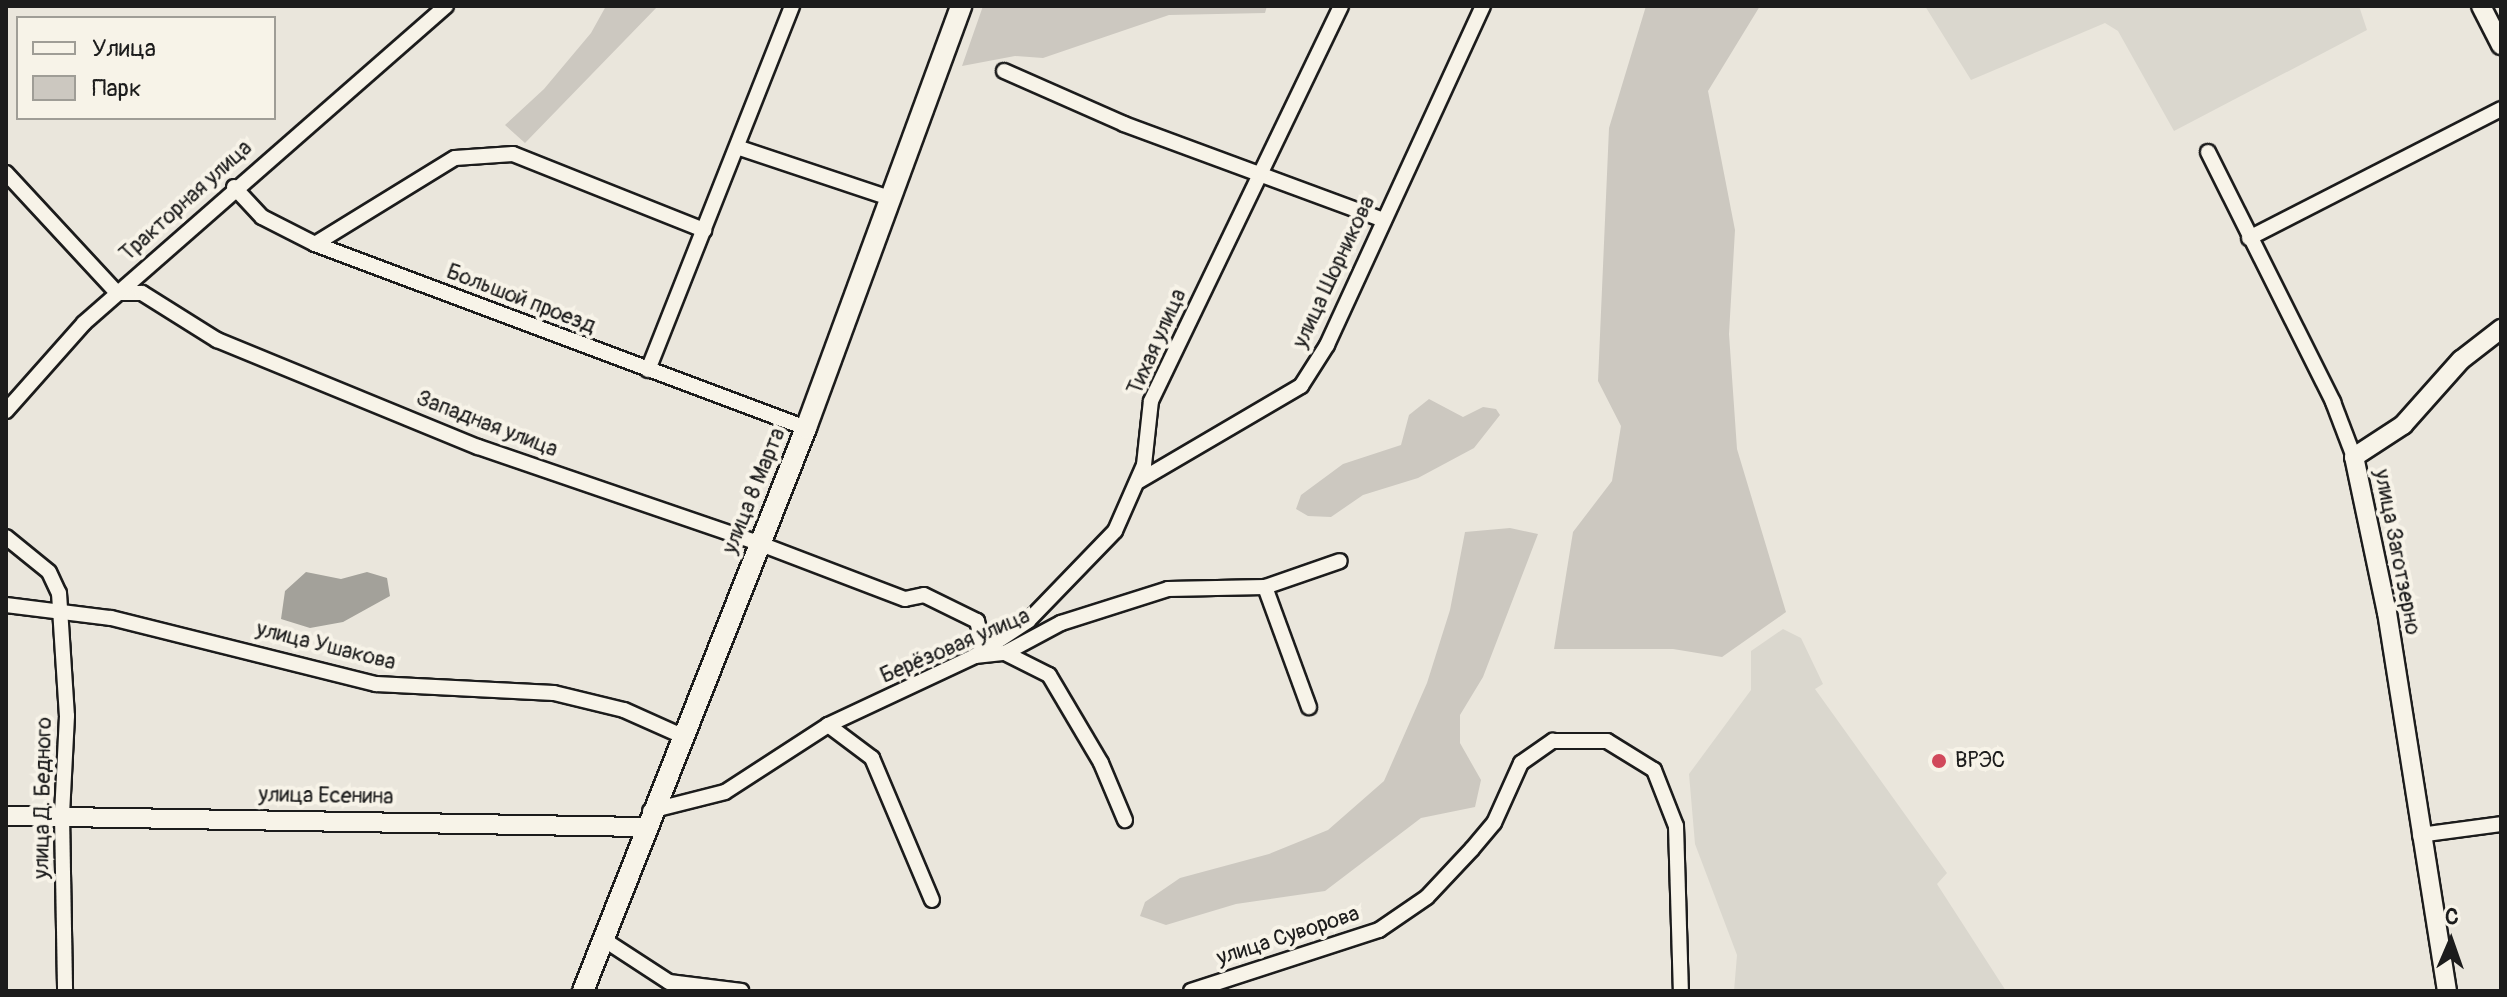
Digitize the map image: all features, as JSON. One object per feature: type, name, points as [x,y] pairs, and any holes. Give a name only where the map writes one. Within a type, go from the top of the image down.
[{"type":"main road","name":"улица 8 Марта","points":[[583,991],[680,735],[806,428],[961,6]]},
{"type":"street","name":"Тракторная улица","points":[[6,411],[117,293],[234,187],[445,6]]},
{"type":"street","points":[[648,370],[792,6]]},
{"type":"street","name":"Тихая улица","points":[[980,653],[1028,621],[1077,574],[1115,531],[1139,481],[1151,401],[1258,173],[1341,6]]},
{"type":"street","name":"улица Шорникова","points":[[1139,481],[1301,386],[1327,345],[1483,6]]},
{"type":"street","points":[[2481,6],[2501,45]]},
{"type":"street","points":[[1004,71],[1124,124],[1384,220]]},
{"type":"street","points":[[2249,238],[2501,109]]},
{"type":"street","points":[[737,147],[892,199]]},
{"type":"street","name":"улица Заготзерно","points":[[2208,152],[2333,402],[2354,457],[2387,613],[2447,991]]},
{"type":"street","points":[[315,244],[455,158],[513,154],[704,230]]},
{"type":"street","points":[[6,173],[117,293]]},
{"type":"street","name":"Большой проезд","points":[[234,187],[262,217],[315,244],[806,428]]},
{"type":"street","name":"Западная улица","points":[[117,293],[142,293],[217,340],[478,447],[758,543],[905,599],[924,595],[977,621],[980,653]]},
{"type":"street","points":[[2354,457],[2403,425],[2461,360],[2501,329]]},
{"type":"street","name":"улица Д. Бедного","points":[[6,537],[49,572],[59,593],[57,611],[67,716],[62,815],[64,989]]},
{"type":"street","name":"Берёзовая улица","points":[[647,819],[725,792],[828,725],[980,653],[1005,653],[1061,623],[1168,589],[1265,587],[1340,561]]},
{"type":"street","points":[[1265,587],[1309,707]]},
{"type":"street","name":"улица Ушакова","points":[[6,605],[57,611],[233,645],[376,684],[554,693],[624,710],[680,735]]},
{"type":"street","points":[[1005,653],[1049,675],[1101,763],[1125,820]]},
{"type":"street","points":[[828,725],[872,758],[932,900]]},
{"type":"street","name":"улица Суворова","points":[[1191,991],[1379,930],[1427,897],[1472,849],[1494,823],[1521,763],[1553,741],[1607,741],[1654,770],[1676,826],[1681,991]]},
{"type":"street","name":"улица Есенина","points":[[6,816],[647,819]]},
{"type":"street","points":[[2420,835],[2501,824]]},
{"type":"street","points":[[603,939],[669,982],[741,991]]},
{"type":"shaded area","points":[[1925,6],[2359,6],[2367,30],[2174,131],[2118,31],[2105,23],[1971,80]]},
{"type":"shaded area","points":[[306,572],[341,579],[367,572],[387,578],[390,596],[343,622],[310,628],[281,619],[285,591]]},
{"type":"shaded area","points":[[1783,629],[1801,638],[1823,684],[1815,689],[1947,873],[1937,884],[2006,991],[1734,991],[1737,955],[1695,844],[1689,774],[1751,690],[1751,651]]},
{"type":"green space","points":[[606,6],[658,6],[525,143],[505,125],[544,89],[591,33]]},
{"type":"green space","points":[[983,6],[1267,6],[1265,13],[1169,15],[1043,58],[1015,56],[962,66]]},
{"type":"green space","points":[[1646,6],[1760,6],[1708,91],[1735,230],[1729,334],[1737,449],[1786,612],[1722,657],[1673,649],[1554,649],[1573,532],[1612,481],[1621,426],[1598,381],[1609,128]]},
{"type":"green space","points":[[1429,399],[1463,417],[1483,407],[1496,409],[1500,415],[1474,448],[1418,478],[1363,495],[1331,517],[1308,516],[1296,509],[1301,495],[1343,464],[1401,445],[1409,415]]},
{"type":"green space","points":[[1510,528],[1538,534],[1483,677],[1460,715],[1460,743],[1481,780],[1475,807],[1421,818],[1325,891],[1236,904],[1166,925],[1140,916],[1145,902],[1180,878],[1269,854],[1328,830],[1384,781],[1427,683],[1450,610],[1465,532]]},
{"type":"place","name":"ВРЭС","points":[[1939,761]]}]
